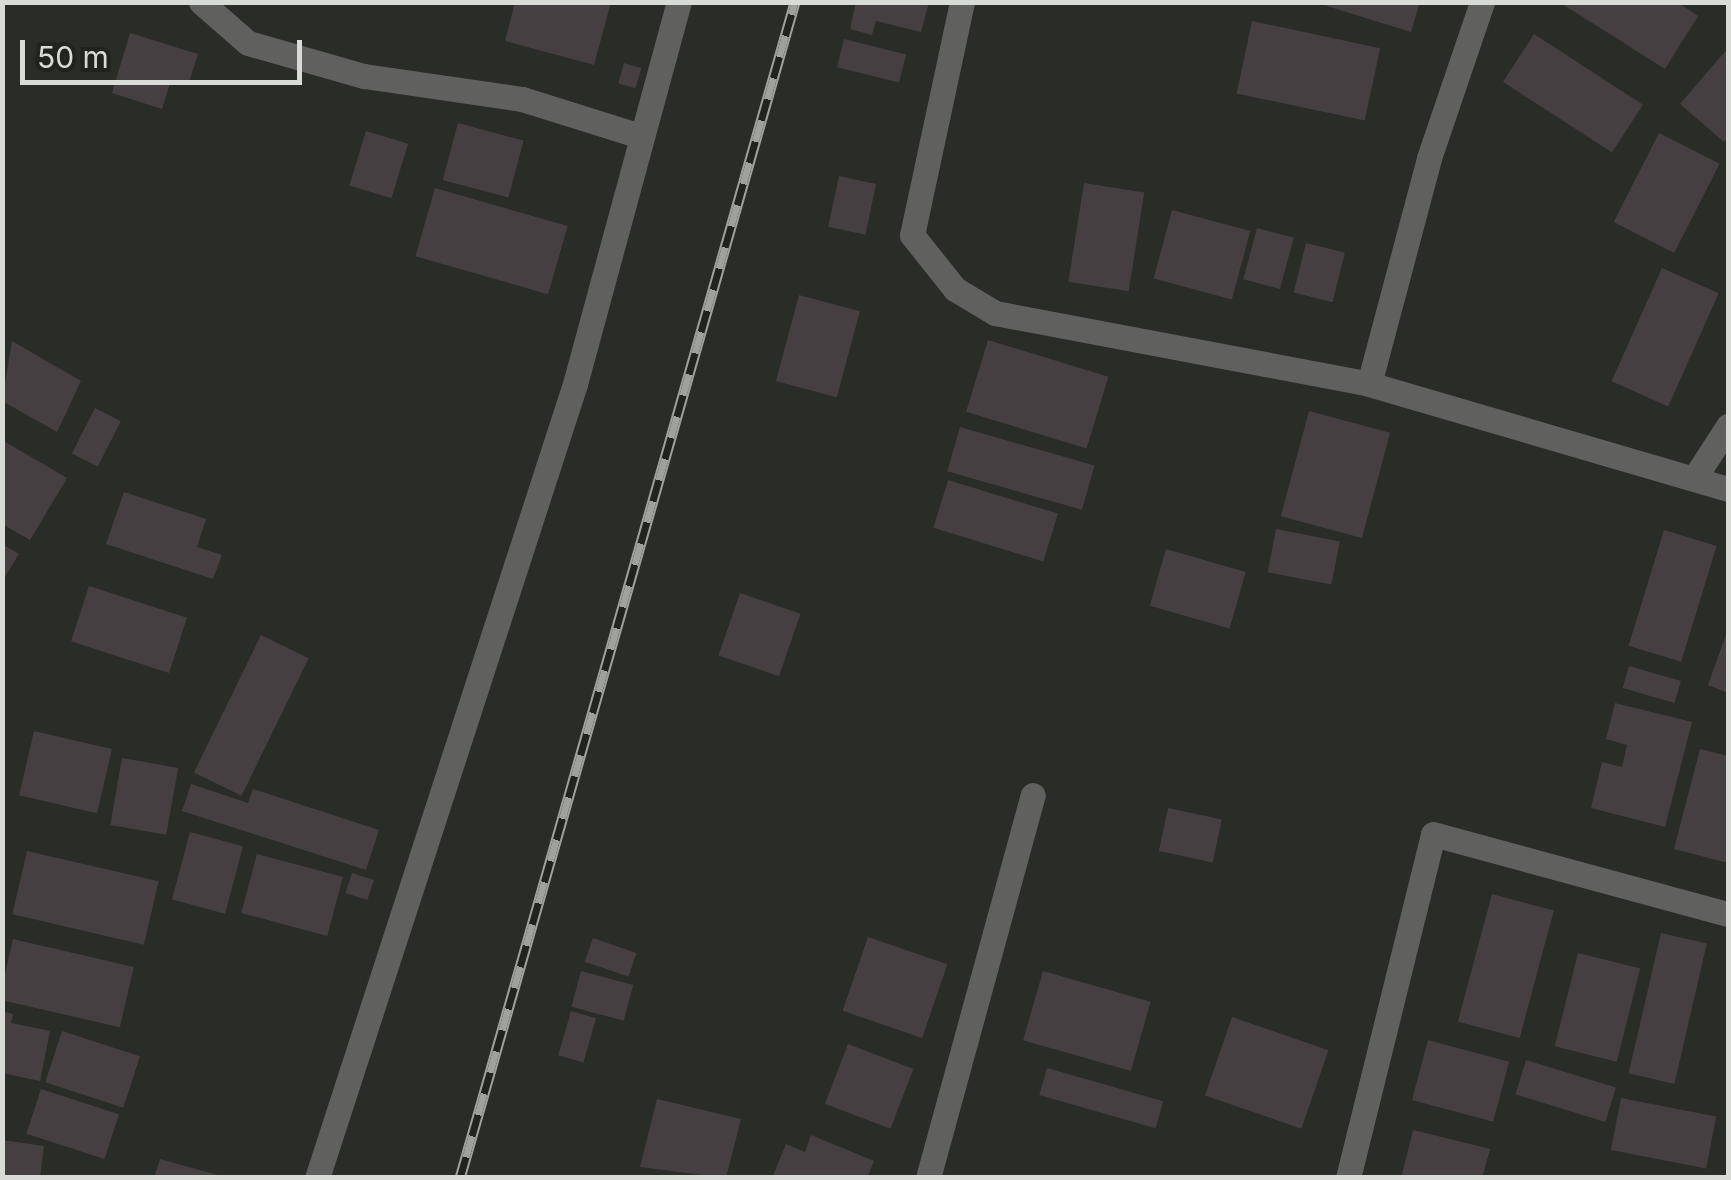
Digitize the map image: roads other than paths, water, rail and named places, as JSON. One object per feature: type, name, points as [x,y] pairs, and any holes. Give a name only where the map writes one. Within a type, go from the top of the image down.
[{"type":"street","points":[[201,2],[248,42],[364,76],[522,99],[638,135]]},
{"type":"street","points":[[317,1178],[575,384],[638,135],[680,2]]},
{"type":"street","points":[[962,2],[912,234],[956,289],[995,313],[1369,384],[1728,489]]},
{"type":"street","points":[[1369,384],[1482,2]]},
{"type":"street","points":[[1695,477],[1728,426]]},
{"type":"street","points":[[928,1178],[1032,794]]},
{"type":"street","points":[[1348,1178],[1433,834],[1728,914]]},
{"type":"railway","points":[[460,1178],[795,2]]}]
